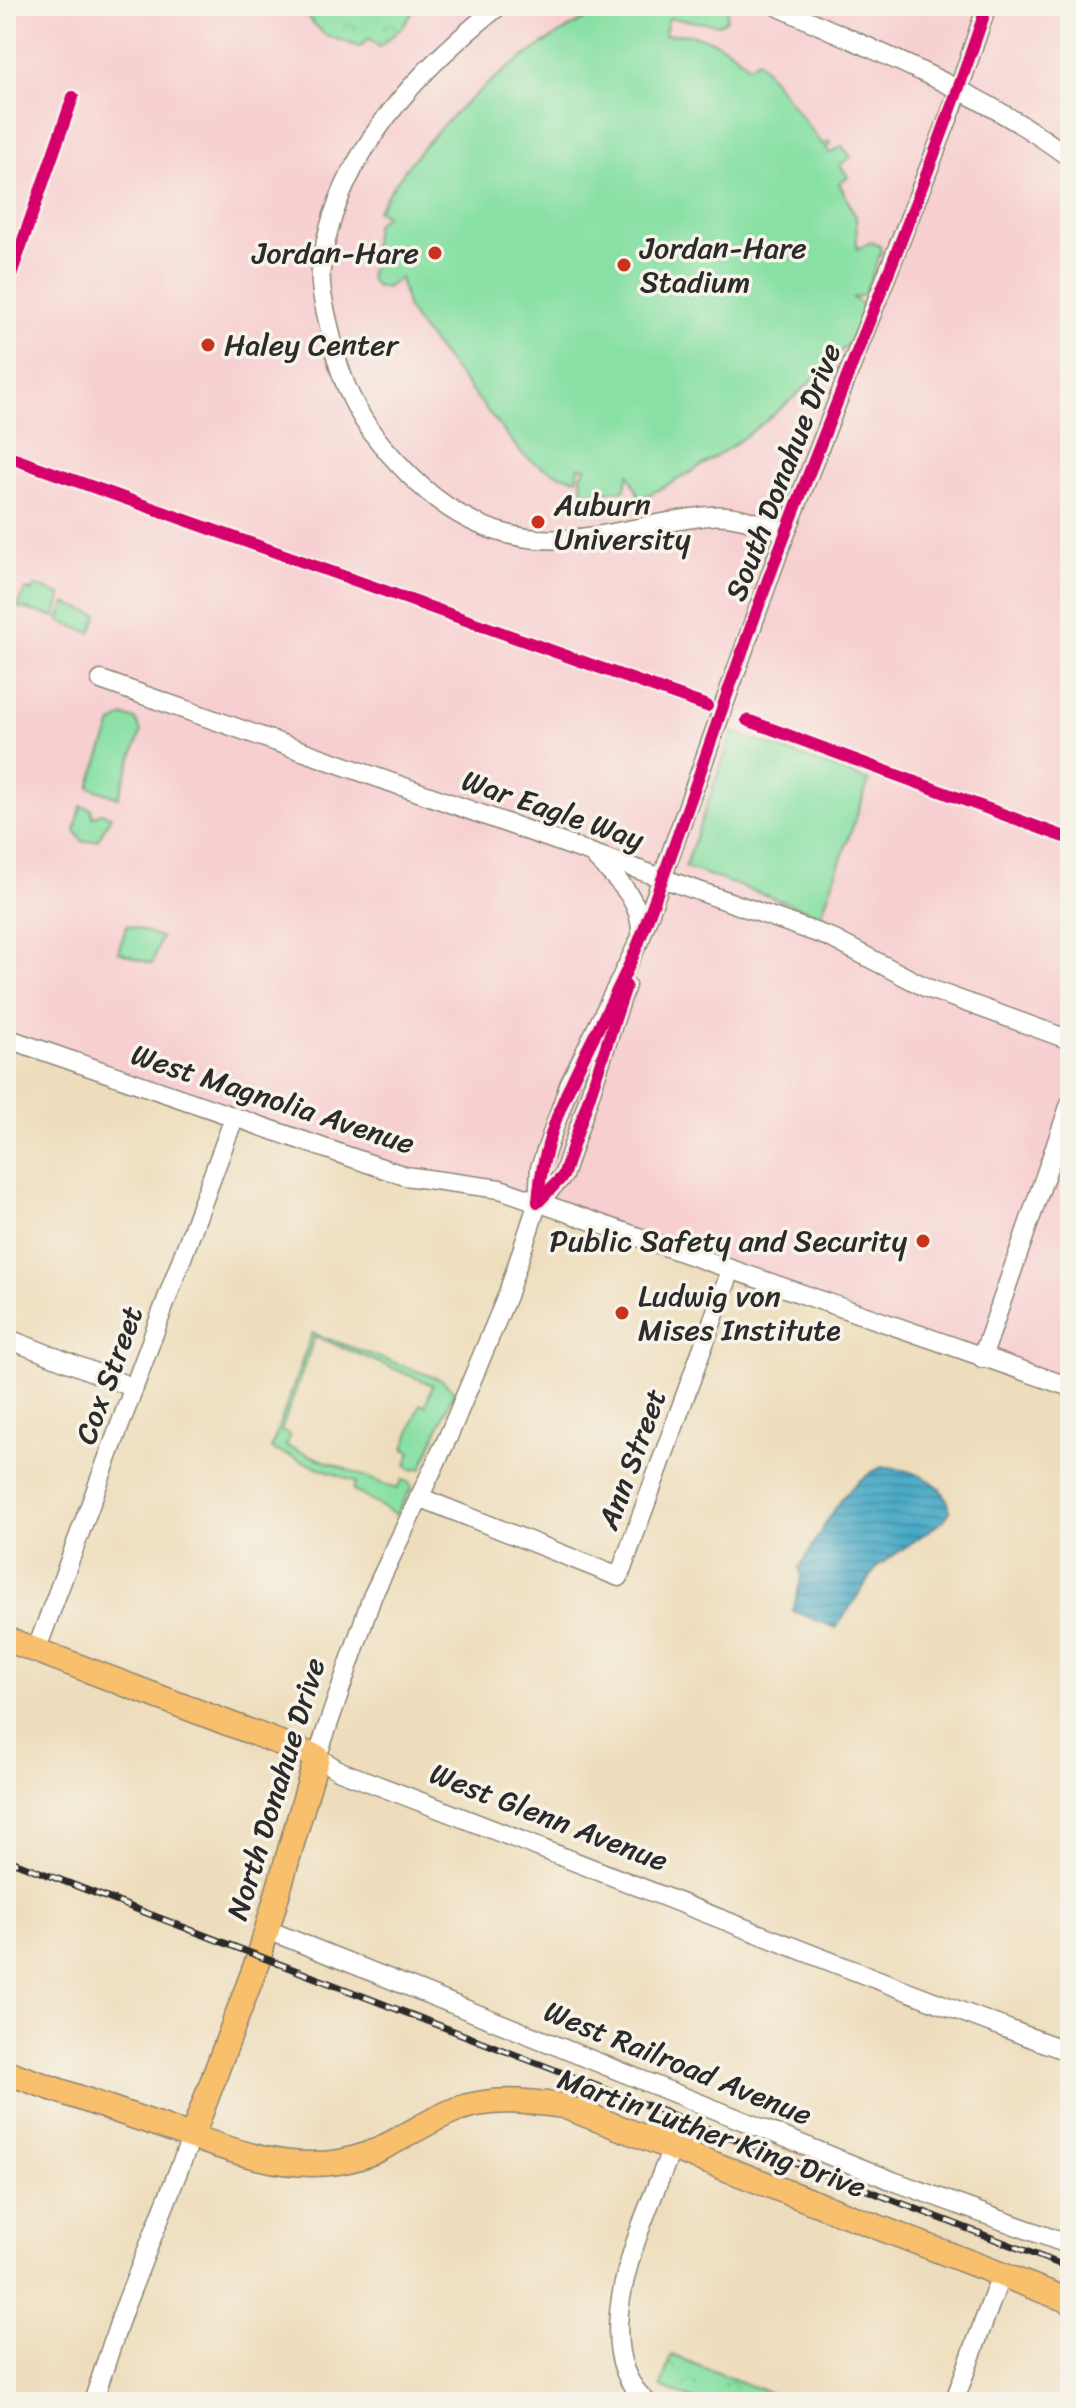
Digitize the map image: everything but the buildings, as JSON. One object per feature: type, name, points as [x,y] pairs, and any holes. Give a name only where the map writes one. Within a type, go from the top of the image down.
[{"type":"main road","name":"West Glenn Avenue","points":[[6,1639],[317,1757]]},
{"type":"main road","name":"North Donahue Drive","points":[[192,2136],[268,1930],[317,1757]]},
{"type":"main road","name":"Martin Luther King Drive","points":[[6,2072],[264,2159],[315,2165],[368,2155],[456,2110],[486,2102],[523,2101],[563,2106],[1070,2301]]},
{"type":"street","points":[[499,6],[423,70],[384,119],[361,156],[333,217],[320,273],[334,351],[349,394],[368,428],[406,474],[449,509],[503,533],[545,539],[592,538],[712,515],[745,519],[786,532]]},
{"type":"street","points":[[777,6],[958,91],[1034,133],[1070,158]]},
{"type":"street","name":"South Donahue Drive","points":[[538,1202],[563,1176],[619,1013],[632,959],[786,532],[958,91],[987,6]]},
{"type":"street","name":"War Eagle Way","points":[[101,680],[829,937],[927,988],[1070,1040]]},
{"type":"street","points":[[591,853],[631,897],[638,912],[641,937]]},
{"type":"street","name":"West Magnolia Avenue","points":[[6,1038],[405,1176],[473,1183],[538,1202],[1070,1387]]},
{"type":"street","points":[[982,1358],[1070,1104]]},
{"type":"street","name":"Cox Street","points":[[36,1651],[234,1118]]},
{"type":"street","name":"North Donahue Drive","points":[[317,1757],[369,1605],[491,1337],[538,1202]]},
{"type":"street","name":"Ann Street","points":[[419,1497],[619,1577],[731,1270]]},
{"type":"street","points":[[6,1338],[134,1388]]},
{"type":"street","name":"West Glenn Avenue","points":[[317,1757],[340,1771],[540,1846],[837,1967],[1070,2052]]},
{"type":"street","name":"West Railroad Avenue","points":[[268,1930],[893,2181],[1070,2245]]},
{"type":"street","name":"North Donahue Drive","points":[[93,2402],[123,2311],[192,2136]]},
{"type":"street","points":[[647,2402],[639,2395],[618,2350],[619,2300],[672,2148]]},
{"type":"street","points":[[954,2402],[1001,2275]]},
{"type":"shaded area","name":"Auburn University","points":[[6,6],[1070,6],[1070,1389],[569,1212],[405,1175],[6,1038]]},
{"type":"green space","points":[[296,6],[417,6],[403,27],[379,47],[369,38],[360,47],[325,35]]},
{"type":"green space","name":"Jordan-Hare Stadium","points":[[610,6],[728,6],[727,19],[719,25],[669,18],[664,35],[688,35],[710,40],[730,50],[749,66],[758,60],[823,145],[829,141],[831,144],[826,148],[830,153],[842,146],[851,157],[840,165],[848,177],[839,183],[856,217],[857,249],[871,242],[880,246],[881,252],[864,295],[853,298],[874,314],[849,343],[795,396],[738,442],[640,499],[629,474],[624,490],[587,493],[582,488],[581,475],[586,468],[579,467],[577,479],[548,470],[522,454],[415,321],[408,309],[400,278],[386,288],[375,286],[370,279],[375,225],[386,215],[377,211],[423,147],[450,118],[509,67]]},
{"type":"green space","points":[[35,586],[61,595],[56,617],[18,607],[25,589],[33,591]]},
{"type":"green space","points":[[65,603],[98,615],[91,633],[59,621]]},
{"type":"green space","points":[[124,716],[136,720],[141,732],[118,798],[89,787],[112,724]]},
{"type":"green space","points":[[733,732],[869,781],[821,915],[685,867]]},
{"type":"green space","points":[[81,806],[91,809],[93,817],[101,813],[111,816],[98,840],[83,842],[75,831]]},
{"type":"green space","points":[[127,925],[161,937],[152,964],[118,952]]},
{"type":"green space","points":[[312,1333],[442,1380],[454,1391],[422,1468],[411,1470],[406,1464],[411,1452],[404,1449],[420,1404],[425,1406],[433,1385],[315,1336],[281,1431],[290,1435],[286,1446],[397,1489],[402,1480],[409,1482],[412,1487],[396,1515],[353,1490],[356,1482],[271,1449]]},
{"type":"green space","points":[[671,2355],[791,2401],[699,2402],[661,2387]]},
{"type":"water","points":[[882,1467],[904,1470],[925,1478],[942,1491],[950,1512],[943,1521],[877,1567],[836,1628],[793,1611],[802,1575],[799,1568],[825,1525],[854,1485]]},
{"type":"railway","points":[[6,1859],[1070,2268]]},
{"type":"cycle path","points":[[538,1202],[552,1130],[642,934],[766,585],[915,205],[987,6]]},
{"type":"cycle path","points":[[6,289],[73,97]]},
{"type":"cycle path","points":[[6,456],[707,706]]},
{"type":"cycle path","points":[[747,720],[1070,839]]},
{"type":"cycle path","points":[[538,1202],[563,1176],[626,986]]},
{"type":"place","name":"Jordan-Hare","points":[[435,253]]},
{"type":"place","name":"Jordan-Hare Stadium","points":[[624,265]]},
{"type":"place","name":"Haley Center","points":[[208,345]]},
{"type":"place","name":"Auburn University","points":[[538,522]]},
{"type":"place","name":"Public Safety and Security","points":[[923,1241]]},
{"type":"place","name":"Ludwig von Mises Institute","points":[[622,1313]]}]
